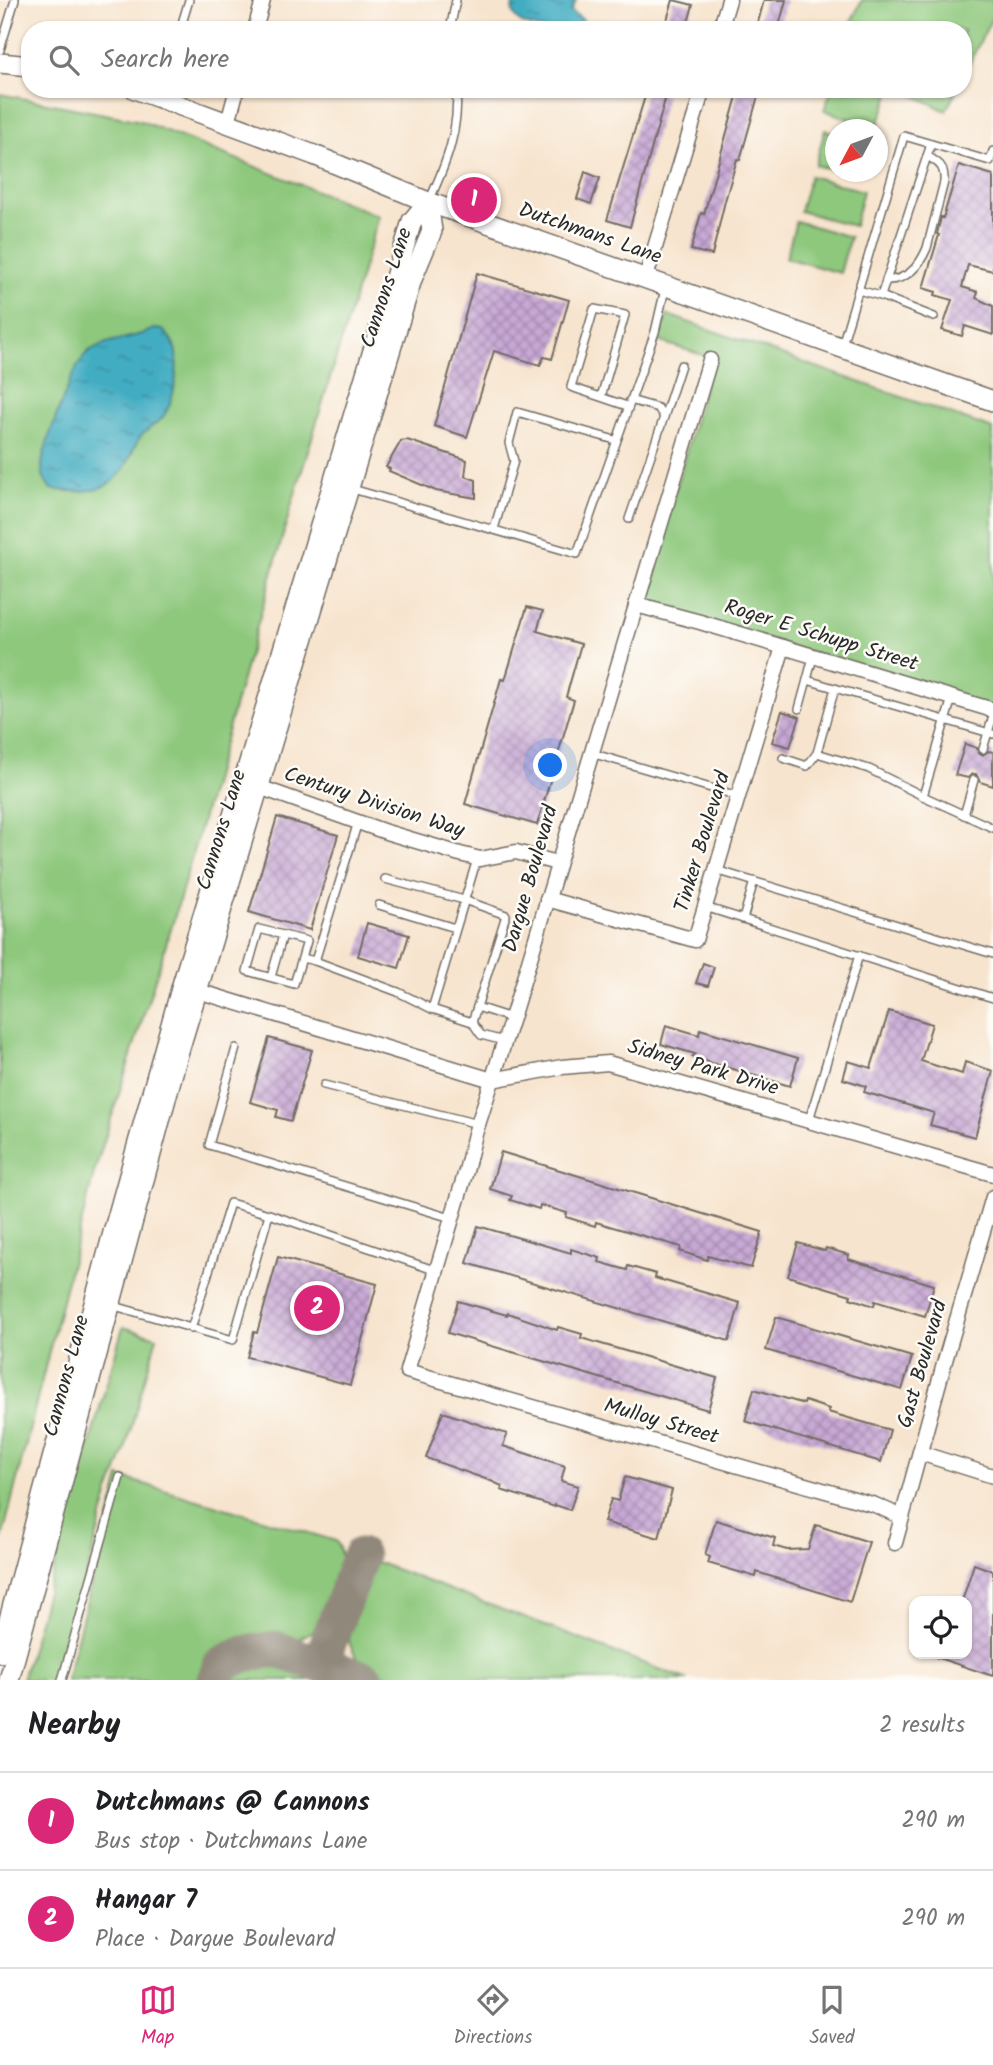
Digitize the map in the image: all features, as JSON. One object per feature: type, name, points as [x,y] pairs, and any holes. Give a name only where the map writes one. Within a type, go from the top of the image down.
[{"type":"main road","points":[[0,63],[21,65]]},
{"type":"main road","name":"Dutchmans Lane","points":[[172,98],[428,202],[993,401]]},
{"type":"main road","name":"Cannons Lane","points":[[251,784],[349,488],[412,279],[432,231],[428,202]]},
{"type":"main road","name":"Cannons Lane","points":[[0,1653],[178,1054],[190,988],[412,221],[428,202]]},
{"type":"main road","name":"Cannons Lane","points":[[9,1680],[102,1303]]},
{"type":"street","points":[[257,21],[263,0]]},
{"type":"street","points":[[723,21],[729,0]]},
{"type":"street","points":[[228,122],[235,98]]},
{"type":"street","points":[[646,277],[700,98]]},
{"type":"street","name":"Dargue Boulevard","points":[[407,1371],[478,1124],[710,359]]},
{"type":"street","name":"Roger E Schupp Street","points":[[636,605],[993,710]]},
{"type":"street","name":"Tinker Boulevard","points":[[547,899],[695,940],[783,648]]},
{"type":"street","name":"Century Division Way","points":[[251,784],[358,822],[477,858],[516,852],[557,863]]},
{"type":"street","name":"Sidney Park Drive","points":[[190,988],[492,1080],[562,1067],[608,1063],[993,1174]]},
{"type":"street","name":"Gast Boulevard","points":[[895,1543],[993,1197]]},
{"type":"street","name":"Mulloy Street","points":[[407,1371],[875,1505],[902,1517]]},
{"type":"street","points":[[920,1453],[993,1476]]},
{"type":"lane","points":[[0,50],[15,0]]},
{"type":"lane","points":[[183,21],[189,0]]},
{"type":"lane","points":[[452,21],[456,0]]},
{"type":"lane","points":[[428,202],[452,142],[457,114],[456,98]]},
{"type":"lane","points":[[841,347],[904,136],[991,161],[993,151]]},
{"type":"lane","points":[[881,296],[931,144]]},
{"type":"lane","points":[[886,280],[894,281],[905,277],[923,258],[927,248],[944,173],[942,165],[927,156]]},
{"type":"lane","points":[[349,488],[576,554],[654,332],[666,285]]},
{"type":"lane","points":[[858,290],[934,317]]},
{"type":"lane","points":[[601,397],[625,315],[594,309],[571,387],[601,397],[659,408],[664,417]]},
{"type":"lane","points":[[629,519],[681,365]]},
{"type":"lane","points":[[494,529],[514,461],[509,443],[517,412],[615,440]]},
{"type":"lane","points":[[799,709],[813,657]]},
{"type":"lane","points":[[807,680],[991,733]]},
{"type":"lane","points":[[783,758],[807,766],[817,753],[835,688]]},
{"type":"lane","points":[[923,796],[952,698]]},
{"type":"lane","points":[[983,749],[991,733],[993,716]]},
{"type":"lane","points":[[590,753],[738,796]]},
{"type":"lane","points":[[817,753],[869,769],[993,828]]},
{"type":"lane","points":[[964,815],[974,780]]},
{"type":"lane","points":[[315,961],[358,822]]},
{"type":"lane","points":[[432,1009],[477,858]]},
{"type":"lane","points":[[716,870],[993,954]]},
{"type":"lane","points":[[385,878],[506,915],[472,1022]]},
{"type":"lane","points":[[743,919],[754,881]]},
{"type":"lane","points":[[379,905],[455,928]]},
{"type":"lane","points":[[705,907],[993,998]]},
{"type":"lane","points":[[259,929],[307,941],[302,958],[294,984],[247,971],[259,929]]},
{"type":"lane","points":[[271,977],[283,935]]},
{"type":"lane","points":[[809,1120],[859,955]]},
{"type":"lane","points":[[302,958],[472,1022],[481,1035],[504,1041]]},
{"type":"lane","points":[[477,1007],[512,1018]]},
{"type":"lane","points":[[236,1048],[209,1145],[451,1218]]},
{"type":"lane","points":[[324,1084],[478,1124]]},
{"type":"lane","points":[[191,1329],[229,1203],[437,1271]]},
{"type":"lane","points":[[102,1303],[233,1340],[269,1214]]},
{"type":"lane","points":[[62,1680],[120,1477]]},
{"type":"green space","points":[[862,0],[993,0],[993,16],[972,58],[972,21],[852,21]]},
{"type":"green space","points":[[0,94],[141,121],[379,216],[291,507],[174,919],[94,1173],[0,1547]]},
{"type":"green space","points":[[829,98],[888,98],[880,119],[849,119],[824,110]]},
{"type":"green space","points":[[919,98],[952,98],[946,111]]},
{"type":"green space","points":[[825,130],[825,168],[815,165]]},
{"type":"green space","points":[[810,176],[863,191],[854,226],[800,211]]},
{"type":"green space","points":[[796,221],[850,237],[840,273],[786,258]]},
{"type":"green space","points":[[668,315],[993,429],[993,709],[656,605],[647,593],[712,358],[658,341]]},
{"type":"green space","points":[[123,1327],[157,1337],[124,1453],[108,1495],[58,1680],[22,1680]]},
{"type":"green space","points":[[120,1477],[336,1541],[341,1559],[340,1569],[324,1618],[311,1631],[295,1639],[251,1640],[234,1646],[212,1664],[201,1680],[66,1680]]},
{"type":"green space","points":[[371,1560],[688,1680],[396,1680],[373,1670],[358,1659],[350,1646],[348,1632],[351,1616]]},
{"type":"green space","points":[[252,1662],[277,1663],[326,1680],[227,1680],[231,1673]]},
{"type":"water","points":[[514,0],[576,0],[571,11],[583,21],[520,21],[513,11]]},
{"type":"water","points":[[154,329],[163,330],[171,339],[176,359],[174,391],[163,417],[142,436],[124,468],[110,483],[89,491],[51,489],[42,472],[44,455],[60,405],[82,359],[95,347]]},
{"type":"building","points":[[673,0],[693,5],[689,21],[667,21]]},
{"type":"building","points":[[764,0],[786,0],[780,21],[758,21]]},
{"type":"building","points":[[645,98],[665,98],[630,227],[607,220]]},
{"type":"building","points":[[736,98],[757,98],[740,160],[737,159],[712,255],[691,250],[701,213],[704,214]]},
{"type":"building","points":[[959,165],[993,175],[993,271],[968,265],[962,287],[978,292],[976,298],[993,306],[993,335],[965,326],[962,336],[942,330],[952,300],[923,288],[939,235],[941,217],[943,218]]},
{"type":"building","points":[[585,172],[600,178],[591,204],[577,199]]},
{"type":"building","points":[[477,273],[569,300],[552,359],[544,357],[540,365],[494,351],[467,437],[434,426]]},
{"type":"building","points":[[407,440],[467,460],[465,476],[476,480],[476,498],[436,491],[389,471],[386,467],[401,441]]},
{"type":"building","points":[[527,607],[543,611],[537,631],[581,644],[566,697],[574,700],[537,825],[465,804],[501,679],[505,680]]},
{"type":"building","points":[[782,711],[800,717],[790,747],[772,742]]},
{"type":"building","points":[[965,744],[977,748],[982,755],[993,752],[993,786],[980,782],[976,774],[968,778],[955,775]]},
{"type":"building","points":[[277,817],[338,835],[310,930],[249,912]]},
{"type":"building","points":[[367,923],[409,935],[399,968],[358,956]]},
{"type":"building","points":[[703,963],[714,967],[708,986],[696,983]]},
{"type":"building","points":[[889,1011],[932,1024],[921,1061],[962,1074],[965,1062],[993,1071],[975,1137],[930,1125],[934,1113],[864,1092],[866,1086],[843,1079],[848,1061],[871,1068]]},
{"type":"building","points":[[666,1025],[699,1035],[700,1029],[798,1058],[790,1086],[692,1057],[695,1054],[661,1044]]},
{"type":"building","points":[[269,1038],[312,1050],[291,1121],[276,1117],[278,1110],[250,1102]]},
{"type":"building","points":[[501,1152],[762,1232],[751,1268],[708,1256],[707,1260],[680,1251],[681,1247],[596,1222],[595,1226],[566,1217],[567,1213],[540,1205],[539,1209],[510,1200],[512,1196],[490,1189]]},
{"type":"building","points":[[478,1226],[571,1253],[571,1249],[600,1258],[599,1262],[656,1274],[655,1278],[740,1303],[729,1341],[467,1263]]},
{"type":"building","points":[[798,1243],[849,1255],[848,1259],[934,1285],[925,1316],[875,1301],[874,1306],[850,1298],[851,1295],[788,1276]]},
{"type":"building","points":[[278,1257],[377,1284],[350,1385],[247,1357],[254,1332],[257,1333]]},
{"type":"building","points":[[458,1301],[507,1315],[508,1313],[557,1330],[558,1327],[582,1334],[581,1338],[717,1378],[708,1410],[448,1333]]},
{"type":"building","points":[[776,1317],[912,1357],[902,1390],[766,1350]]},
{"type":"building","points":[[754,1389],[804,1404],[805,1401],[829,1409],[828,1412],[890,1430],[881,1462],[745,1421]]},
{"type":"building","points":[[443,1412],[507,1434],[503,1446],[565,1466],[561,1481],[578,1486],[570,1510],[501,1490],[502,1486],[491,1481],[426,1458]]},
{"type":"building","points":[[625,1477],[672,1490],[659,1538],[604,1522],[611,1499],[618,1501]]},
{"type":"building","points":[[716,1520],[775,1538],[773,1546],[787,1550],[808,1549],[816,1525],[869,1542],[850,1602],[757,1572],[756,1577],[708,1563],[710,1557],[705,1555]]},
{"type":"building","points":[[974,1564],[993,1571],[993,1676],[941,1659],[972,1659],[972,1596],[964,1596]]},
{"type":"taxiway","points":[[320,1665],[360,1556]]},
{"type":"taxiway","points":[[215,1680],[221,1665],[244,1654],[275,1649],[366,1680]]},
{"type":"place","name":"Dutchmans @ Cannons","points":[[474,200]]},
{"type":"place","name":"Hangar 7","points":[[317,1308]]}]
